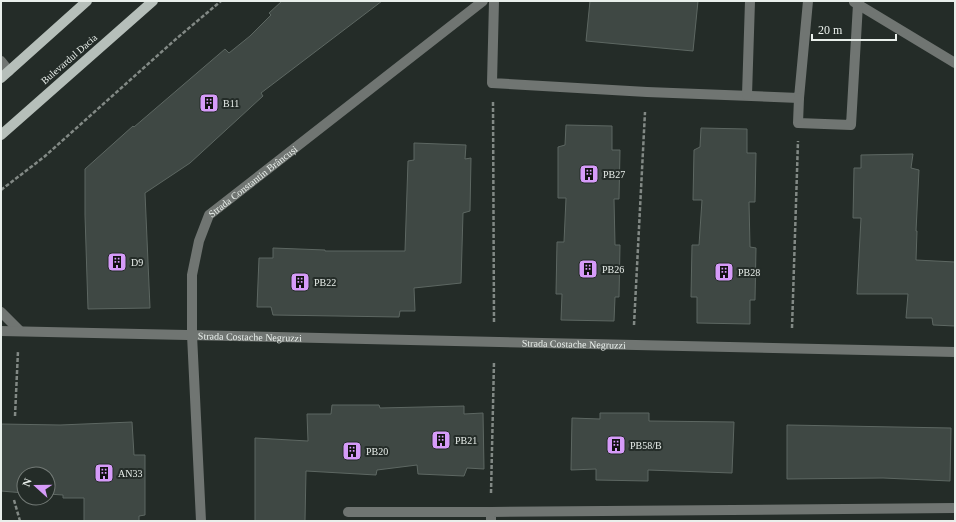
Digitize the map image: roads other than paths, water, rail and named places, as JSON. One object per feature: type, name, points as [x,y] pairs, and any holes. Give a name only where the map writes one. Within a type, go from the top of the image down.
[{"type":"main road","points":[[5,75],[87,1]]},
{"type":"main road","name":"Bulevardul Dacia","points":[[1,134],[153,1]]},
{"type":"street","name":"Strada Constantin Brâncuși","points":[[202,521],[192,336],[192,275],[199,241],[209,215],[483,1]]},
{"type":"street","points":[[494,1],[492,83],[647,92],[799,98]]},
{"type":"street","points":[[747,95],[750,1]]},
{"type":"street","points":[[808,1],[798,123],[851,124],[855,3],[955,63]]},
{"type":"street","points":[[1,61],[5,75]]},
{"type":"street","points":[[1,312],[19,330]]},
{"type":"street","points":[[1,331],[19,330],[192,336]]},
{"type":"street","name":"Strada Costache Negruzzi","points":[[192,336],[494,341],[955,352]]},
{"type":"street","points":[[348,512],[491,516],[955,508]]},
{"type":"place","name":"B11","points":[[209,103]]},
{"type":"place","name":"PB27","points":[[589,174]]},
{"type":"place","name":"D9","points":[[117,262]]},
{"type":"place","name":"PB26","points":[[588,269]]},
{"type":"place","name":"PB28","points":[[724,272]]},
{"type":"place","name":"PB22","points":[[300,282]]},
{"type":"place","name":"PB21","points":[[441,440]]},
{"type":"place","name":"PB58/B","points":[[616,445]]},
{"type":"place","name":"PB20","points":[[352,451]]},
{"type":"place","name":"AN33","points":[[104,473]]}]
